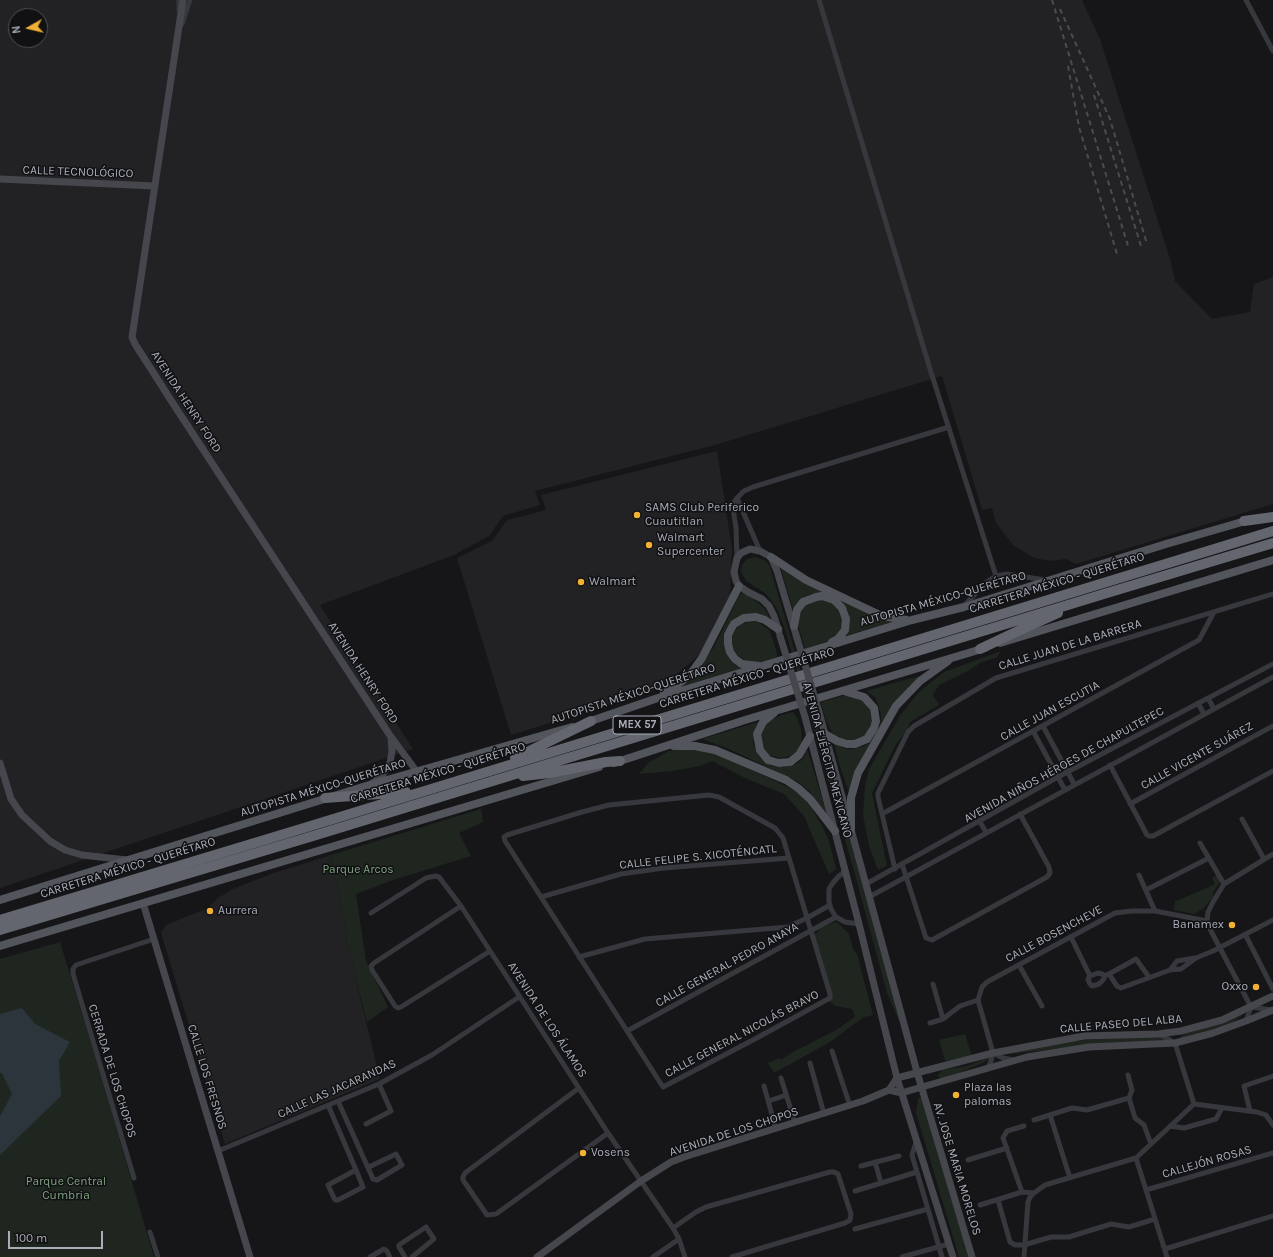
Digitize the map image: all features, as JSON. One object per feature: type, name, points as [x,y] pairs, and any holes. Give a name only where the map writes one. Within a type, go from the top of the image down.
[{"type":"highway","points":[[1244,521],[1273,517]]},
{"type":"highway","name":"CARRETERA MÉXICO - QUERÉTARO","points":[[0,920],[1273,531]]},
{"type":"highway","name":"CARRETERA MÉXICO - QUERÉTARO","points":[[0,930],[500,779],[1107,592],[1273,544]]},
{"type":"highway","points":[[980,649],[1107,592]]},
{"type":"highway","points":[[495,769],[591,721]]},
{"type":"highway","points":[[500,779],[550,773],[606,762],[620,761]]},
{"type":"highway","points":[[325,798],[424,790]]},
{"type":"main road","name":"AUTOPISTA MÉXICO-QUERÉTARO","points":[[0,900],[325,798],[591,721],[655,699],[912,620],[964,607],[1166,544],[1273,513]]},
{"type":"main road","points":[[771,557],[806,580],[882,616],[893,619],[912,620]]},
{"type":"main road","points":[[0,947],[620,761],[778,710],[1273,560]]},
{"type":"main road","points":[[655,699],[681,682],[692,672],[702,658],[739,586]]},
{"type":"main road","points":[[794,626],[797,610],[803,602],[816,596],[822,596],[834,600],[842,608],[844,613],[846,619],[845,630],[838,639],[819,649]]},
{"type":"main road","points":[[762,666],[742,664],[735,659],[730,652],[728,635],[734,624],[744,618],[756,617],[765,620],[779,632]]},
{"type":"main road","points":[[851,830],[851,798],[858,773],[896,706],[920,681],[953,658]]},
{"type":"main road","points":[[825,734],[847,744],[855,744],[867,739],[874,728],[876,721],[874,708],[864,698],[844,690]]},
{"type":"main road","points":[[778,710],[762,722],[758,734],[760,750],[768,760],[779,764],[790,762],[799,756],[810,736]]},
{"type":"main road","points":[[654,750],[678,746],[695,746],[715,750],[786,780],[810,799],[835,831]]},
{"type":"street","name":"AVENIDA HENRY FORD","points":[[178,34],[179,0]]},
{"type":"street","name":"AVENIDA HENRY FORD","points":[[183,0],[132,337],[135,344],[389,734],[417,772]]},
{"type":"street","name":"AVENIDA HENRY FORD","points":[[178,34],[190,0]]},
{"type":"street","points":[[819,0],[996,576]]},
{"type":"street","points":[[1246,0],[1273,51]]},
{"type":"street","name":"CALLE TECNOLÓGICO","points":[[0,179],[155,186]]},
{"type":"street","points":[[739,586],[734,572],[737,558],[736,528],[733,504],[744,491],[753,486],[949,427]]},
{"type":"street","points":[[737,498],[760,551]]},
{"type":"street","points":[[737,558],[741,553],[750,549],[760,551],[771,557]]},
{"type":"street","name":"AVENIDA EJÉRCITO MEXICANO","points":[[771,557],[777,571],[819,712],[922,1088]]},
{"type":"street","points":[[964,607],[985,583],[996,576],[1007,574],[1048,581]]},
{"type":"street","name":"AVENIDA EJÉRCITO MEXICANO","points":[[739,586],[762,599],[769,606],[774,616],[805,717],[860,924],[897,1078],[953,1257]]},
{"type":"street","name":"CALLE JUAN DE LA BARRERA","points":[[895,868],[878,797],[880,788],[908,732],[914,726],[996,678],[1273,594]]},
{"type":"street","name":"CALLE JUAN ESCUTIA","points":[[882,814],[1199,640],[1214,612]]},
{"type":"street","name":"AVENIDA NIÑOS HÉROES DE CHAPULTEPEC","points":[[866,884],[980,822],[1058,777],[1273,664]]},
{"type":"street","name":"AVENIDA NIÑOS HÉROES DE CHAPULTEPEC","points":[[869,897],[1273,677]]},
{"type":"street","points":[[1208,698],[1214,709]]},
{"type":"street","points":[[1198,703],[1204,714]]},
{"type":"street","points":[[1043,726],[1074,784]]},
{"type":"street","name":"CALLE VICENTE SUÁREZ","points":[[1130,804],[1273,726]]},
{"type":"street","points":[[1033,731],[1065,790]]},
{"type":"street","name":"AVENIDA HENRY FORD","points":[[366,786],[380,777],[390,763],[392,746],[389,734]]},
{"type":"street","points":[[0,763],[11,800],[22,815],[50,841],[65,850],[82,855],[129,860]]},
{"type":"street","points":[[1110,765],[1147,835],[1153,836],[1273,771]]},
{"type":"street","name":"CALLE GENERAL NICOLÁS BRAVO","points":[[715,795],[775,828],[783,838],[789,858],[830,998],[663,1087],[540,897],[505,841],[504,837],[609,805],[665,798],[715,795]]},
{"type":"street","points":[[902,864],[926,938],[932,940],[1047,877],[1050,873],[1049,868],[1020,814]]},
{"type":"street","points":[[1242,819],[1264,859]]},
{"type":"street","points":[[980,822],[986,832]]},
{"type":"street","points":[[1200,843],[1224,884]]},
{"type":"street","points":[[1246,1021],[1251,1007],[1208,922],[1208,912],[1224,884],[1273,854]]},
{"type":"street","name":"CALLE FELIPE S. XICOTÉNCATL","points":[[540,897],[620,874],[664,868],[789,858]]},
{"type":"street","points":[[1146,890],[1208,858]]},
{"type":"street","points":[[845,871],[838,877],[829,889],[830,905],[836,917],[850,923],[860,924]]},
{"type":"street","points":[[1140,875],[1155,911]]},
{"type":"street","name":"AVENIDA DE LOS ÁLAMOS","points":[[371,913],[432,876],[439,877],[461,906],[608,1133],[641,1181]]},
{"type":"street","name":"CALLE LOS FRESNOS","points":[[143,903],[250,1257]]},
{"type":"street","points":[[579,957],[645,939],[788,927],[830,905]]},
{"type":"street","points":[[461,906],[371,966],[372,970],[395,1006],[398,1008],[490,951]]},
{"type":"street","name":"CALLE BOSENCHEVE","points":[[978,1000],[982,987],[987,982],[1115,913],[1155,911],[1208,922]]},
{"type":"street","name":"CALLE GENERAL PEDRO ANAYA","points":[[627,1032],[836,917]]},
{"type":"street","points":[[1090,976],[1098,973],[1107,975],[1119,988],[1170,970],[1181,969],[1196,958],[1273,920]]},
{"type":"street","points":[[1245,934],[1273,989]]},
{"type":"street","points":[[1071,936],[1090,976],[1089,981],[1092,986],[1099,984],[1107,975],[1136,959],[1149,978]]},
{"type":"street","name":"CERRADA DE LOS CHOPOS","points":[[134,1178],[73,974],[73,969],[76,965],[154,939]]},
{"type":"street","points":[[1170,970],[1177,961],[1196,958]]},
{"type":"street","points":[[1018,965],[1042,1006]]},
{"type":"street","points":[[933,984],[943,1019]]},
{"type":"street","name":"CALLE LAS JACARANDAS","points":[[218,1151],[379,1084],[432,1054],[519,996]]},
{"type":"street","name":"CALLE PASEO DEL ALBA","points":[[897,1078],[993,1053],[1084,1036],[1158,1034],[1181,1031],[1222,1020],[1273,996]]},
{"type":"street","points":[[930,1023],[943,1019],[960,1006],[978,1000],[993,1053],[992,1060],[987,1068]]},
{"type":"street","points":[[1251,1007],[1273,1010]]},
{"type":"street","name":"CALLE PASEO DEL ALBA","points":[[902,1093],[1027,1057],[1089,1047],[1175,1043],[1213,1033],[1273,1010]]},
{"type":"street","points":[[1181,1031],[1175,1043],[1194,1104]]},
{"type":"street","points":[[1158,1034],[1175,1043]]},
{"type":"street","points":[[832,1051],[850,1106]]},
{"type":"street","points":[[993,1053],[1003,1058],[1015,1060]]},
{"type":"street","points":[[810,1063],[824,1114]]},
{"type":"street","points":[[1128,1075],[1132,1090],[1129,1098],[1135,1118],[1144,1125],[1150,1144]]},
{"type":"street","points":[[1250,1111],[1244,1086],[1273,1076]]},
{"type":"street","points":[[781,1078],[795,1123]]},
{"type":"street","points":[[897,1078],[889,1090],[902,1093]]},
{"type":"street","points":[[366,1124],[391,1111],[379,1084]]},
{"type":"street","points":[[764,1086],[776,1128]]},
{"type":"street","points":[[579,1088],[465,1173],[463,1180],[487,1215],[492,1216],[608,1133]]},
{"type":"street","name":"AV. JOSE MARIA MORELOS","points":[[922,1088],[972,1257]]},
{"type":"street","name":"AVENIDA DE LOS CHOPOS","points":[[537,1257],[641,1181],[671,1162],[850,1106],[889,1090]]},
{"type":"street","points":[[769,1101],[786,1095]]},
{"type":"street","points":[[1034,1120],[1072,1108],[1087,1110],[1129,1098]]},
{"type":"street","points":[[338,1101],[368,1167],[374,1179],[377,1180],[402,1165],[396,1154],[368,1167]]},
{"type":"street","points":[[1194,1104],[1250,1111],[1266,1115],[1273,1125]]},
{"type":"street","points":[[1024,1257],[1028,1202],[1034,1193],[1045,1185],[1136,1158],[1194,1104]]},
{"type":"street","points":[[328,1105],[356,1170],[363,1187],[338,1200],[335,1200],[328,1185],[356,1170]]},
{"type":"street","points":[[1170,1126],[1184,1128],[1216,1118],[1222,1108]]},
{"type":"street","points":[[1050,1115],[1070,1178]]},
{"type":"street","points":[[1022,1192],[1003,1138],[1004,1134],[1008,1131],[1024,1126]]},
{"type":"street","points":[[916,1142],[912,1155],[942,1257]]},
{"type":"street","points":[[968,1160],[1007,1148]]},
{"type":"street","name":"CALLEJÓN ROSAS","points":[[1146,1190],[1273,1152]]},
{"type":"street","points":[[861,1166],[899,1156]]},
{"type":"street","points":[[1136,1158],[1167,1257]]},
{"type":"street","points":[[875,1162],[881,1183]]},
{"type":"street","points":[[673,1228],[706,1207],[830,1172],[838,1174],[850,1214],[850,1220],[845,1223],[732,1257]]},
{"type":"street","points":[[855,1191],[917,1172]]},
{"type":"street","points":[[641,1181],[673,1228],[679,1239],[685,1257]]},
{"type":"street","points":[[980,1205],[1022,1192],[1034,1193]]},
{"type":"street","points":[[998,1200],[1010,1242],[1012,1244],[1024,1245],[1051,1237],[1069,1237],[1108,1225],[1129,1227],[1155,1219]]},
{"type":"street","points":[[855,1230],[928,1209]]},
{"type":"street","points":[[1165,1249],[1273,1216]]},
{"type":"street","points":[[405,1257],[399,1245],[426,1227],[434,1239],[412,1257]]},
{"type":"street","points":[[150,1232],[158,1257]]},
{"type":"street","points":[[653,1257],[679,1239]]},
{"type":"street","points":[[902,1257],[949,1244]]},
{"type":"street","points":[[370,1257],[384,1249],[387,1250],[390,1257]]},
{"type":"shaded area","points":[[0,0],[1082,0],[1100,39],[1171,262],[1175,281],[1212,319],[1250,312],[1254,284],[1273,277],[1273,504],[1076,564],[1066,559],[1050,561],[1034,558],[1013,545],[996,523],[992,508],[982,510],[942,376],[715,445],[535,491],[540,505],[503,516],[489,536],[454,555],[320,605],[413,749],[0,888]]},
{"type":"shaded area","points":[[717,451],[732,549],[730,596],[703,652],[677,674],[652,691],[511,735],[457,558],[492,541],[507,520],[546,510],[541,495]]},
{"type":"shaded area","points":[[331,855],[351,960],[380,1079],[225,1144],[161,933],[166,925],[206,909],[218,898],[233,889],[271,874]]},
{"type":"shaded area","points":[[22,1008],[35,1024],[70,1042],[59,1061],[61,1096],[0,1155],[0,1116],[12,1094],[2,1073],[0,1073],[0,1014]]},
{"type":"green space","points":[[756,557],[766,561],[770,567],[861,875],[900,1023],[887,993],[785,629],[776,607],[765,593],[746,581],[741,571],[742,565],[747,559]]},
{"type":"green space","points":[[778,565],[878,617],[893,622],[847,635],[849,628],[849,617],[844,604],[815,593],[808,595],[799,601],[793,609],[781,569]]},
{"type":"green space","points":[[743,593],[752,598],[765,609],[770,619],[731,622],[726,630],[724,639],[731,660],[736,665],[745,667],[680,687],[692,679],[714,647],[740,594]]},
{"type":"green space","points":[[815,599],[831,601],[842,613],[843,627],[835,639],[805,649],[798,625],[798,618],[805,604]]},
{"type":"green space","points":[[748,622],[758,622],[769,630],[778,657],[761,663],[744,660],[735,653],[732,647],[731,637],[737,628]]},
{"type":"green space","points":[[1001,651],[997,657],[980,663],[968,671],[939,685],[933,695],[939,705],[910,722],[907,731],[896,744],[872,793],[887,866],[878,870],[869,846],[863,815],[865,786],[869,769],[901,714],[920,691],[944,672]]},
{"type":"green space","points":[[919,676],[893,704],[867,752],[851,798],[839,764],[834,743],[846,749],[852,749],[869,743],[878,729],[881,721],[881,714],[875,697],[866,691]]},
{"type":"green space","points":[[846,695],[858,695],[870,709],[873,716],[872,726],[865,736],[855,741],[842,739],[835,736],[826,721],[821,702]]},
{"type":"green space","points":[[793,712],[801,729],[802,743],[796,753],[790,756],[780,758],[768,755],[761,743],[761,734],[764,727],[771,720]]},
{"type":"green space","points":[[761,721],[754,733],[753,743],[759,755],[764,761],[772,766],[786,767],[796,764],[803,759],[807,749],[827,814],[809,791],[797,781],[729,749],[702,739]]},
{"type":"green space","points":[[678,748],[693,748],[712,752],[800,793],[811,807],[824,829],[829,841],[836,869],[829,874],[805,817],[784,794],[745,778],[712,761],[700,766],[673,771],[639,774],[648,763],[667,752]]},
{"type":"green space","name":"Parque Arcos","points":[[481,809],[483,822],[459,833],[471,856],[393,880],[356,894],[366,961],[388,1007],[367,1022],[351,960],[331,855]]},
{"type":"green space","points":[[1217,875],[1220,882],[1213,892],[1213,897],[1204,908],[1194,914],[1174,910],[1175,901],[1215,884],[1212,878]]},
{"type":"green space","points":[[837,922],[849,934],[853,949],[857,954],[873,1015],[864,1017],[830,1042],[774,1073],[768,1063],[779,1058],[781,1060],[791,1053],[836,1030],[855,1017],[852,1009],[835,1006],[830,1002],[829,994],[811,935],[817,933],[820,928]]},
{"type":"green space","name":"Parque Central Cumbria","points":[[60,942],[154,1257],[0,1257],[0,959]]},
{"type":"green space","points":[[1248,1011],[1233,1022],[1224,1026],[1180,1038],[1182,1035],[1217,1024]]},
{"type":"green space","points":[[965,1034],[972,1057],[945,1061],[939,1040]]},
{"type":"green space","points":[[1156,1036],[1166,1040],[1107,1043],[1002,1055],[1005,1052],[1072,1041]]},
{"type":"green space","points":[[990,1057],[990,1059],[959,1073],[941,1079],[937,1076],[941,1071],[946,1069],[967,1066]]},
{"type":"green space","points":[[920,1097],[923,1101],[969,1257],[959,1257],[916,1113],[918,1098]]},
{"type":"railway","points":[[1052,0],[1129,249]]},
{"type":"railway","points":[[1060,9],[1110,119],[1147,244]]},
{"type":"railway","points":[[1068,66],[1079,127],[1117,254]]},
{"type":"railway","points":[[1094,95],[1141,246]]},
{"type":"place","name":"SAMS Club Periferico Cuautitlan","points":[[637,515]]},
{"type":"place","name":"Walmart Supercenter","points":[[649,545]]},
{"type":"place","name":"Walmart","points":[[581,582]]},
{"type":"place","name":"Aurrera","points":[[210,911]]},
{"type":"place","name":"Banamex","points":[[1232,925]]},
{"type":"place","name":"Oxxo","points":[[1256,987]]},
{"type":"place","name":"Plaza las palomas","points":[[956,1095]]},
{"type":"place","name":"Vosens","points":[[583,1153]]}]
